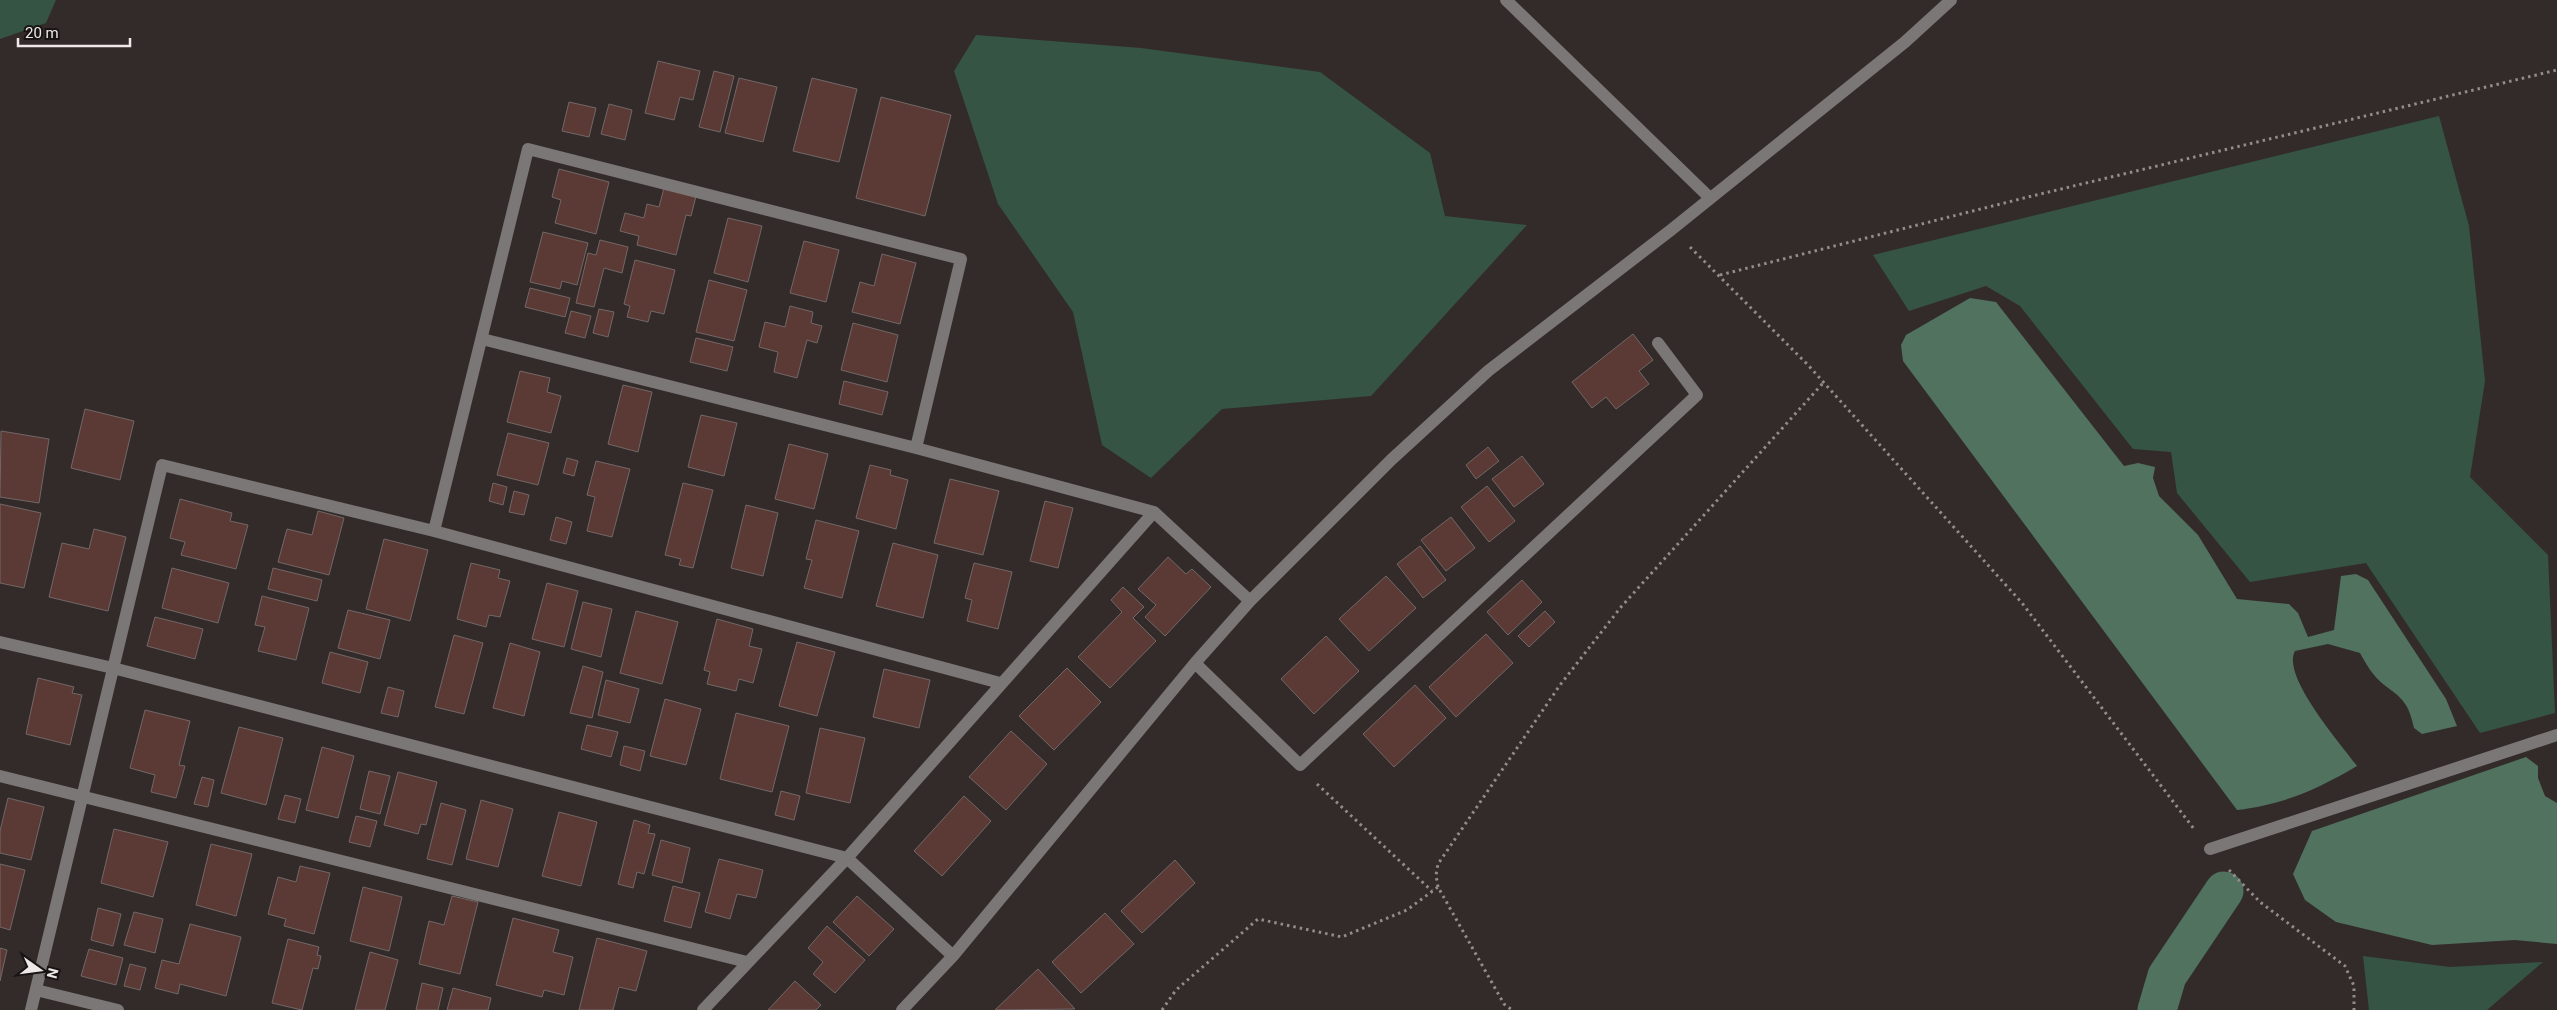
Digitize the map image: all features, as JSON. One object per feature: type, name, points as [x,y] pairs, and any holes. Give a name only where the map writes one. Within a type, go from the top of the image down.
[{"type":"street","points":[[1506,0],[1710,198]]},
{"type":"street","points":[[902,1010],[953,956],[1195,662],[1250,601],[1391,460],[1488,371],[1670,230],[1905,42],[1951,0]]},
{"type":"street","points":[[434,531],[528,149],[961,259],[916,448]]},
{"type":"street","points":[[482,339],[916,448],[1154,512],[1250,601]]},
{"type":"street","points":[[1195,662],[1300,765],[1697,395],[1658,343]]},
{"type":"street","points":[[31,1010],[162,465],[434,531],[1000,683]]},
{"type":"street","points":[[703,1010],[848,858],[1000,683],[1154,512]]},
{"type":"street","points":[[0,642],[113,668],[848,858],[953,956]]},
{"type":"street","points":[[2210,849],[2557,735]]},
{"type":"street","points":[[0,776],[747,962]]},
{"type":"street","points":[[36,990],[118,1010]]},
{"type":"path","points":[[1720,275],[2032,196],[2557,70]]},
{"type":"path","points":[[1670,230],[1720,275],[1824,382],[2022,603],[2210,849],[2260,902],[2345,966],[2354,986],[2354,1010]]},
{"type":"path","points":[[1512,1010],[1504,1004],[1438,887],[1436,875],[1438,864],[1560,685],[1621,607],[1824,382]]},
{"type":"path","points":[[1300,765],[1307,776],[1432,891]]},
{"type":"path","points":[[1162,1010],[1176,990],[1258,920],[1342,937],[1407,910],[1438,887]]},
{"type":"shaded area","points":[[0,0],[56,0],[46,23],[0,39]]},
{"type":"shaded area","points":[[976,35],[1141,48],[1320,72],[1430,153],[1445,216],[1527,225],[1371,396],[1222,409],[1151,478],[1102,445],[1073,312],[998,204],[954,71]]},
{"type":"shaded area","points":[[2439,116],[2469,226],[2485,381],[2470,477],[2548,555],[2555,713],[2480,733],[2366,563],[2250,582],[2177,493],[2171,452],[2133,449],[2020,306],[1986,286],[1909,311],[1873,255]]},
{"type":"shaded area","points":[[1970,298],[1996,302],[2124,466],[2138,463],[2155,467],[2153,478],[2159,496],[2198,535],[2237,599],[2289,604],[2298,613],[2308,637],[2334,630],[2341,576],[2356,574],[2368,580],[2446,699],[2457,726],[2422,734],[2414,728],[2404,702],[2376,677],[2360,653],[2328,644],[2295,651],[2293,662],[2304,693],[2357,766],[2300,795],[2270,804],[2237,810],[1903,361],[1901,345],[1906,335]]},
{"type":"shaded area","points":[[2526,757],[2538,766],[2538,778],[2545,796],[2557,803],[2557,944],[2515,940],[2432,945],[2336,922],[2305,900],[2293,874],[2312,831]]},
{"type":"shaded area","points":[[2363,956],[2450,967],[2543,962],[2487,1010],[2369,1010]]},
{"type":"building","points":[[658,61],[700,71],[693,100],[680,97],[674,120],[645,113]]},
{"type":"building","points":[[714,71],[734,76],[720,132],[699,127]]},
{"type":"building","points":[[739,78],[777,87],[763,142],[725,133]]},
{"type":"building","points":[[812,78],[857,89],[839,162],[793,151]]},
{"type":"building","points":[[881,97],[951,115],[925,216],[856,198]]},
{"type":"building","points":[[569,102],[596,108],[589,137],[562,131]]},
{"type":"building","points":[[609,104],[632,110],[625,140],[601,134]]},
{"type":"building","points":[[559,169],[609,182],[596,234],[555,223],[561,200],[552,197]]},
{"type":"building","points":[[664,188],[696,196],[691,216],[686,215],[676,255],[637,245],[639,236],[620,231],[625,213],[644,218],[647,204],[659,207]]},
{"type":"building","points":[[728,218],[762,226],[748,282],[714,273]]},
{"type":"building","points":[[543,232],[588,243],[577,285],[562,281],[560,289],[530,282]]},
{"type":"building","points":[[600,240],[628,247],[622,273],[604,268],[594,307],[576,303],[588,253],[596,255]]},
{"type":"building","points":[[804,241],[839,250],[826,302],[790,293]]},
{"type":"building","points":[[882,254],[916,263],[900,324],[852,312],[860,282],[874,286]]},
{"type":"building","points":[[635,260],[675,270],[664,314],[651,311],[648,322],[627,317],[630,306],[624,304]]},
{"type":"building","points":[[709,280],[747,290],[734,341],[696,332]]},
{"type":"building","points":[[530,288],[570,298],[565,317],[525,307]]},
{"type":"building","points":[[790,306],[813,312],[811,323],[822,326],[817,343],[807,340],[797,378],[774,372],[778,352],[759,347],[765,322],[785,327]]},
{"type":"building","points":[[599,309],[614,312],[608,337],[593,333]]},
{"type":"building","points":[[571,311],[591,316],[585,338],[565,333]]},
{"type":"building","points":[[853,323],[898,335],[887,382],[841,370]]},
{"type":"building","points":[[1633,334],[1653,360],[1639,371],[1649,384],[1616,409],[1606,397],[1592,408],[1572,382]]},
{"type":"building","points":[[696,338],[733,347],[727,371],[690,362]]},
{"type":"building","points":[[520,371],[550,378],[547,392],[561,396],[551,433],[507,422]]},
{"type":"building","points":[[844,381],[888,392],[882,415],[839,404]]},
{"type":"building","points":[[623,385],[652,392],[638,452],[608,444]]},
{"type":"building","points":[[85,409],[134,421],[120,480],[71,468]]},
{"type":"building","points":[[701,415],[737,423],[724,476],[688,467]]},
{"type":"building","points":[[1,431],[49,439],[39,503],[0,497]]},
{"type":"building","points":[[508,433],[549,443],[538,485],[497,475]]},
{"type":"building","points":[[789,444],[828,454],[814,509],[775,499]]},
{"type":"building","points":[[1488,447],[1499,461],[1476,479],[1466,465]]},
{"type":"building","points":[[1522,456],[1544,484],[1514,507],[1492,479]]},
{"type":"building","points":[[567,458],[578,461],[574,476],[563,473]]},
{"type":"building","points":[[596,461],[630,469],[612,537],[587,531],[595,497],[587,495]]},
{"type":"building","points":[[870,465],[891,470],[890,475],[908,480],[896,529],[856,518]]},
{"type":"building","points":[[950,479],[999,491],[983,555],[934,543]]},
{"type":"building","points":[[493,483],[507,487],[503,505],[489,501]]},
{"type":"building","points":[[683,483],[713,490],[693,568],[679,565],[681,559],[665,555]]},
{"type":"building","points":[[1487,486],[1515,521],[1489,542],[1461,507]]},
{"type":"building","points":[[514,491],[529,495],[524,515],[509,512]]},
{"type":"building","points":[[180,499],[232,513],[230,521],[248,525],[236,569],[181,555],[185,542],[170,538]]},
{"type":"building","points":[[1045,501],[1073,508],[1058,568],[1030,561]]},
{"type":"building","points":[[0,504],[41,513],[24,588],[0,583]]},
{"type":"building","points":[[746,505],[778,513],[763,576],[731,568]]},
{"type":"building","points":[[318,511],[344,518],[329,575],[278,562],[287,529],[312,535]]},
{"type":"building","points":[[556,517],[572,522],[566,544],[550,540]]},
{"type":"building","points":[[1451,517],[1475,548],[1446,571],[1421,540]]},
{"type":"building","points":[[816,520],[859,531],[842,598],[804,588],[812,560],[806,559]]},
{"type":"building","points":[[94,529],[126,537],[108,611],[49,597],[62,543],[89,549]]},
{"type":"building","points":[[384,539],[428,550],[410,621],[366,609]]},
{"type":"building","points":[[893,543],[938,555],[923,618],[876,606]]},
{"type":"building","points":[[1420,546],[1446,580],[1423,598],[1397,564]]},
{"type":"building","points":[[1168,557],[1186,574],[1192,569],[1211,587],[1165,636],[1145,617],[1156,605],[1138,589]]},
{"type":"building","points":[[471,563],[500,570],[498,578],[510,581],[500,617],[489,615],[486,627],[457,619]]},
{"type":"building","points":[[974,563],[1012,572],[998,629],[967,621],[972,600],[965,598]]},
{"type":"building","points":[[172,568],[229,583],[218,623],[162,608]]},
{"type":"building","points":[[273,568],[322,580],[317,601],[268,589]]},
{"type":"building","points":[[1386,576],[1416,608],[1369,651],[1339,619]]},
{"type":"building","points":[[1522,580],[1542,602],[1508,635],[1487,612]]},
{"type":"building","points":[[547,583],[578,591],[564,647],[532,639]]},
{"type":"building","points":[[1123,587],[1144,607],[1133,618],[1156,641],[1110,688],[1078,657],[1122,612],[1111,600]]},
{"type":"building","points":[[262,596],[309,608],[296,660],[258,651],[265,627],[255,625]]},
{"type":"building","points":[[583,602],[612,609],[601,657],[571,649]]},
{"type":"building","points":[[348,610],[390,620],[380,659],[338,648]]},
{"type":"building","points":[[636,611],[678,622],[662,684],[620,673]]},
{"type":"building","points":[[1545,611],[1555,622],[1529,647],[1518,636]]},
{"type":"building","points":[[155,617],[203,629],[195,659],[147,646]]},
{"type":"building","points":[[717,619],[753,629],[749,646],[762,649],[753,683],[739,679],[736,691],[707,684],[710,672],[704,670]]},
{"type":"building","points":[[1486,634],[1513,663],[1456,717],[1429,687]]},
{"type":"building","points":[[454,635],[483,643],[464,714],[435,707]]},
{"type":"building","points":[[1326,636],[1359,671],[1314,714],[1281,679]]},
{"type":"building","points":[[797,642],[835,652],[817,716],[779,706]]},
{"type":"building","points":[[510,643],[540,652],[524,716],[493,708]]},
{"type":"building","points":[[330,652],[368,662],[360,693],[322,683]]},
{"type":"building","points":[[583,666],[603,672],[592,718],[570,713]]},
{"type":"building","points":[[1067,668],[1101,702],[1054,750],[1019,716]]},
{"type":"building","points":[[884,669],[930,680],[919,728],[873,717]]},
{"type":"building","points":[[38,678],[74,687],[72,693],[82,695],[70,745],[26,734]]},
{"type":"building","points":[[606,680],[639,689],[630,723],[598,715]]},
{"type":"building","points":[[1415,685],[1446,718],[1394,767],[1363,734]]},
{"type":"building","points":[[388,687],[404,691],[398,717],[381,713]]},
{"type":"building","points":[[665,699],[701,709],[686,765],[650,756]]},
{"type":"building","points":[[145,710],[190,721],[179,765],[185,766],[176,798],[151,792],[155,775],[130,768]]},
{"type":"building","points":[[736,713],[789,726],[772,792],[720,779]]},
{"type":"building","points":[[587,725],[618,732],[611,757],[581,749]]},
{"type":"building","points":[[239,727],[283,738],[266,805],[221,793]]},
{"type":"building","points":[[820,728],[865,738],[850,803],[806,793]]},
{"type":"building","points":[[1011,731],[1047,764],[1006,810],[969,777]]},
{"type":"building","points":[[624,746],[645,751],[640,771],[620,765]]},
{"type":"building","points":[[322,747],[354,756],[338,818],[306,810]]},
{"type":"building","points":[[369,771],[390,776],[380,814],[360,809]]},
{"type":"building","points":[[398,772],[437,782],[426,825],[421,824],[418,834],[384,825]]},
{"type":"building","points":[[202,777],[214,780],[208,807],[194,804]]},
{"type":"building","points":[[781,791],[800,796],[794,820],[775,815]]},
{"type":"building","points":[[285,795],[301,799],[295,823],[278,819]]},
{"type":"building","points":[[964,796],[991,821],[942,876],[914,851]]},
{"type":"building","points":[[8,798],[44,807],[31,860],[0,853],[0,831]]},
{"type":"building","points":[[481,800],[513,809],[498,867],[466,859]]},
{"type":"building","points":[[441,803],[466,810],[452,865],[427,859]]},
{"type":"building","points":[[559,812],[597,822],[581,886],[542,876]]},
{"type":"building","points":[[356,816],[377,821],[370,847],[349,842]]},
{"type":"building","points":[[634,820],[650,825],[648,833],[655,834],[644,874],[637,872],[633,888],[618,884]]},
{"type":"building","points":[[114,829],[168,842],[153,897],[101,883]]},
{"type":"building","points":[[661,840],[690,848],[682,883],[652,875]]},
{"type":"building","points":[[211,844],[252,854],[236,916],[196,905]]},
{"type":"building","points":[[719,859],[763,870],[756,898],[737,894],[730,919],[705,912]]},
{"type":"building","points":[[1175,860],[1195,883],[1142,933],[1121,911]]},
{"type":"building","points":[[0,864],[25,870],[10,930],[0,927]]},
{"type":"building","points":[[300,866],[330,873],[314,934],[284,926],[286,919],[268,914],[278,877],[296,882]]},
{"type":"building","points":[[673,886],[700,893],[691,928],[664,921]]},
{"type":"building","points":[[363,887],[402,897],[389,951],[350,941]]},
{"type":"building","points":[[452,896],[478,902],[460,974],[419,964],[429,921],[444,925]]},
{"type":"building","points":[[857,896],[894,929],[869,956],[833,922]]},
{"type":"building","points":[[98,908],[121,914],[113,946],[91,940]]},
{"type":"building","points":[[134,912],[163,919],[155,953],[124,945]]},
{"type":"building","points":[[1105,913],[1134,944],[1081,993],[1052,962]]},
{"type":"building","points":[[513,918],[559,930],[553,952],[573,957],[564,995],[544,990],[542,997],[496,985]]},
{"type":"building","points":[[190,924],[241,937],[226,996],[180,984],[178,994],[155,988],[162,960],[179,964]]},
{"type":"building","points":[[827,926],[865,960],[835,993],[813,974],[823,962],[808,948]]},
{"type":"building","points":[[597,938],[647,951],[636,991],[619,987],[613,1010],[579,1010]]},
{"type":"building","points":[[288,939],[319,947],[317,955],[321,956],[318,969],[313,968],[302,1010],[272,1003]]},
{"type":"building","points":[[0,948],[7,950],[0,981]]},
{"type":"building","points":[[89,949],[123,958],[116,985],[81,976]]},
{"type":"building","points":[[370,952],[398,960],[385,1010],[355,1010]]},
{"type":"building","points":[[130,964],[146,968],[140,990],[124,986]]},
{"type":"building","points":[[1038,969],[1075,1009],[995,1010]]},
{"type":"building","points":[[795,981],[821,1005],[816,1010],[768,1010]]},
{"type":"building","points":[[422,983],[443,988],[438,1010],[416,1010]]},
{"type":"building","points":[[453,988],[491,998],[488,1010],[447,1010]]},
{"type":"waterway","points":[[2157,1010],[2167,976],[2224,891]]}]
